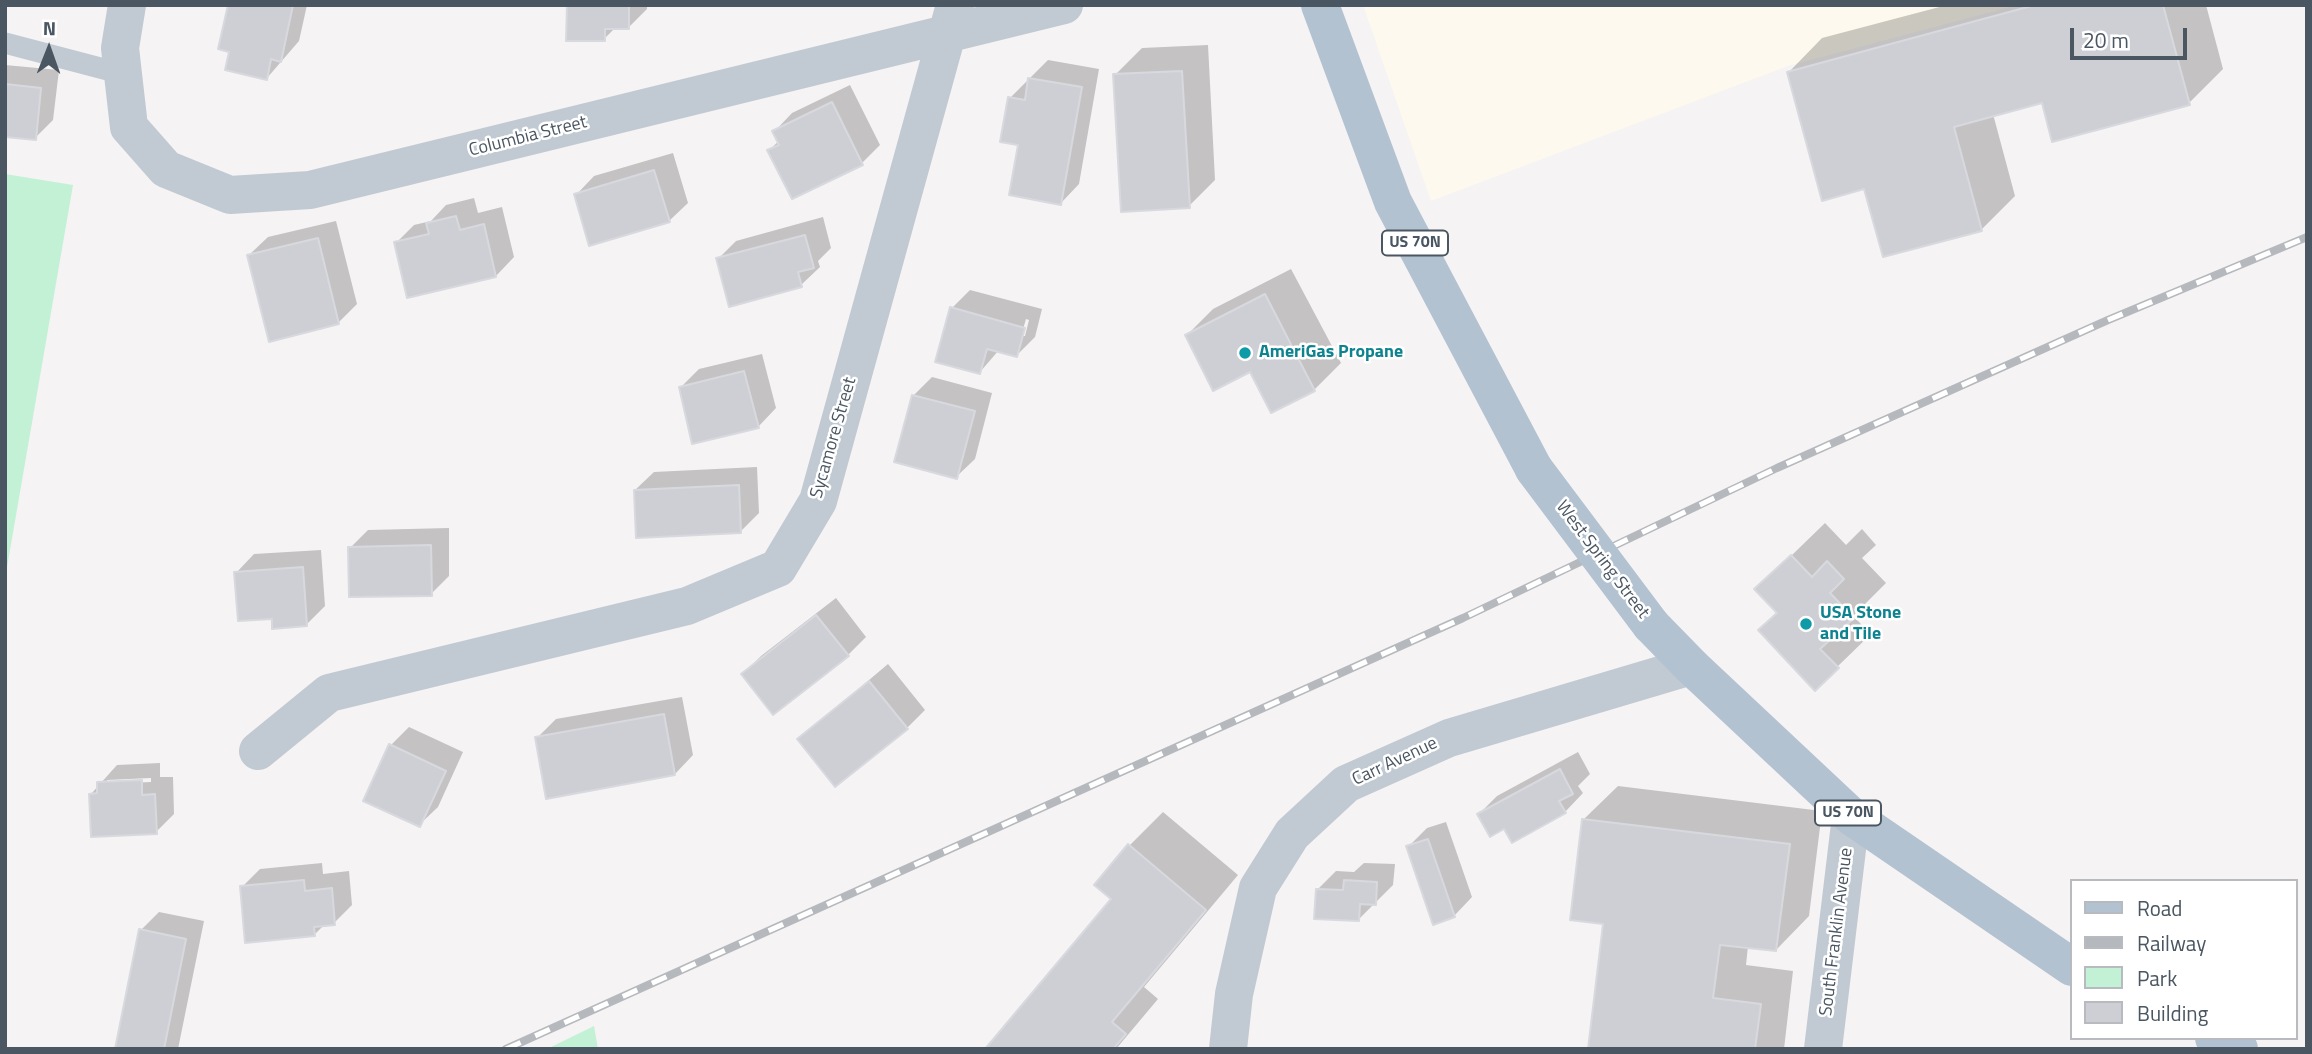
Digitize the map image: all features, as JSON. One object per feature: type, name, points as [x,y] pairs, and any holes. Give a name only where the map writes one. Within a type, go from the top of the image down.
[{"type":"main road","name":"West Spring Street","points":[[1320,5],[1393,202],[1534,469],[1651,625],[1851,816],[2070,966]]},
{"type":"main road","points":[[2219,1040],[2239,1049]]},
{"type":"street","name":"Columbia Street","points":[[127,5],[120,48],[129,127],[166,169],[230,195],[310,190],[951,20],[1064,5]]},
{"type":"street","name":"Sycamore Street","points":[[258,751],[329,693],[687,606],[778,568],[818,501],[951,20]]},
{"type":"street","name":"Carr Avenue","points":[[1228,1049],[1234,994],[1258,888],[1292,834],[1346,784],[1449,738],[1691,666]]},
{"type":"street","name":"South Franklin Avenue","points":[[1823,1049],[1851,816]]},
{"type":"lane","points":[[5,43],[123,74]]},
{"type":"shaded area","points":[[1363,5],[2017,5],[1788,66],[1431,201]]},
{"type":"green space","points":[[5,174],[73,185],[5,579]]},
{"type":"green space","points":[[594,1026],[598,1049],[547,1049]]},
{"type":"building","points":[[228,5],[293,5],[281,62],[271,59],[267,80],[225,70],[229,52],[218,49]]},
{"type":"building","points":[[567,5],[629,5],[629,29],[605,29],[605,41],[566,41]]},
{"type":"building","points":[[2035,5],[2163,5],[2190,105],[2052,142],[2042,103],[1954,127],[1982,231],[1883,257],[1864,189],[1822,201],[1787,72]]},
{"type":"building","points":[[1182,71],[1190,208],[1121,212],[1113,74]]},
{"type":"building","points":[[1028,78],[1082,87],[1061,205],[1009,195],[1018,145],[1000,142],[1008,97],[1025,100]]},
{"type":"building","points":[[5,84],[41,88],[36,140],[5,137]]},
{"type":"building","points":[[832,102],[863,165],[792,199],[767,150],[779,145],[772,131]]},
{"type":"building","points":[[654,170],[670,222],[589,246],[574,194]]},
{"type":"building","points":[[456,216],[460,230],[484,224],[496,277],[407,298],[394,242],[429,234],[426,223]]},
{"type":"building","points":[[805,235],[814,268],[798,272],[802,287],[729,307],[716,258]]},
{"type":"building","points":[[318,238],[339,324],[269,342],[247,255]]},
{"type":"building","name":"AmeriGas Propane","points":[[1265,294],[1315,391],[1271,413],[1250,372],[1213,391],[1185,335]]},
{"type":"building","points":[[950,307],[1025,328],[1017,357],[987,349],[980,374],[935,362]]},
{"type":"building","points":[[744,371],[759,428],[692,444],[679,387]]},
{"type":"building","points":[[912,395],[975,411],[957,479],[894,462]]},
{"type":"building","points":[[739,485],[741,533],[636,538],[634,490]]},
{"type":"building","points":[[431,545],[432,596],[349,597],[348,547]]},
{"type":"building","name":"USA Stone and Tile","points":[[1791,555],[1812,577],[1827,561],[1844,579],[1830,593],[1854,618],[1820,649],[1839,668],[1815,691],[1758,630],[1777,613],[1754,589]]},
{"type":"building","points":[[303,567],[307,626],[272,629],[272,619],[238,621],[234,572]]},
{"type":"building","points":[[816,615],[849,656],[773,715],[741,674]]},
{"type":"building","points":[[869,681],[908,729],[835,787],[797,739]]},
{"type":"building","points":[[664,714],[675,775],[546,799],[535,737]]},
{"type":"building","points":[[389,744],[446,771],[420,827],[363,801]]},
{"type":"building","points":[[1560,769],[1573,794],[1559,801],[1566,813],[1512,843],[1504,829],[1490,837],[1477,814]]},
{"type":"building","points":[[142,780],[142,795],[155,794],[157,834],[91,837],[89,794],[97,793],[97,782]]},
{"type":"building","points":[[1582,819],[1790,844],[1776,951],[1720,945],[1713,998],[1761,1004],[1755,1049],[1588,1049],[1603,924],[1570,920]]},
{"type":"building","points":[[1428,839],[1455,917],[1433,925],[1406,846]]},
{"type":"building","points":[[1128,844],[1206,910],[1112,1022],[1126,1034],[1113,1049],[985,1049],[1111,899],[1094,885]]},
{"type":"building","points":[[304,880],[305,891],[332,888],[335,925],[314,927],[315,936],[245,943],[240,886]]},
{"type":"building","points":[[1344,880],[1377,882],[1376,905],[1360,904],[1359,921],[1314,919],[1316,889],[1343,890]]},
{"type":"building","points":[[139,929],[186,939],[164,1049],[115,1049]]},
{"type":"railway","points":[[506,1049],[1463,618],[1777,468],[2108,320],[2307,237]]},
{"type":"place","name":"AmeriGas Propane","points":[[1245,353]]},
{"type":"place","name":"USA Stone and Tile","points":[[1806,624]]}]
